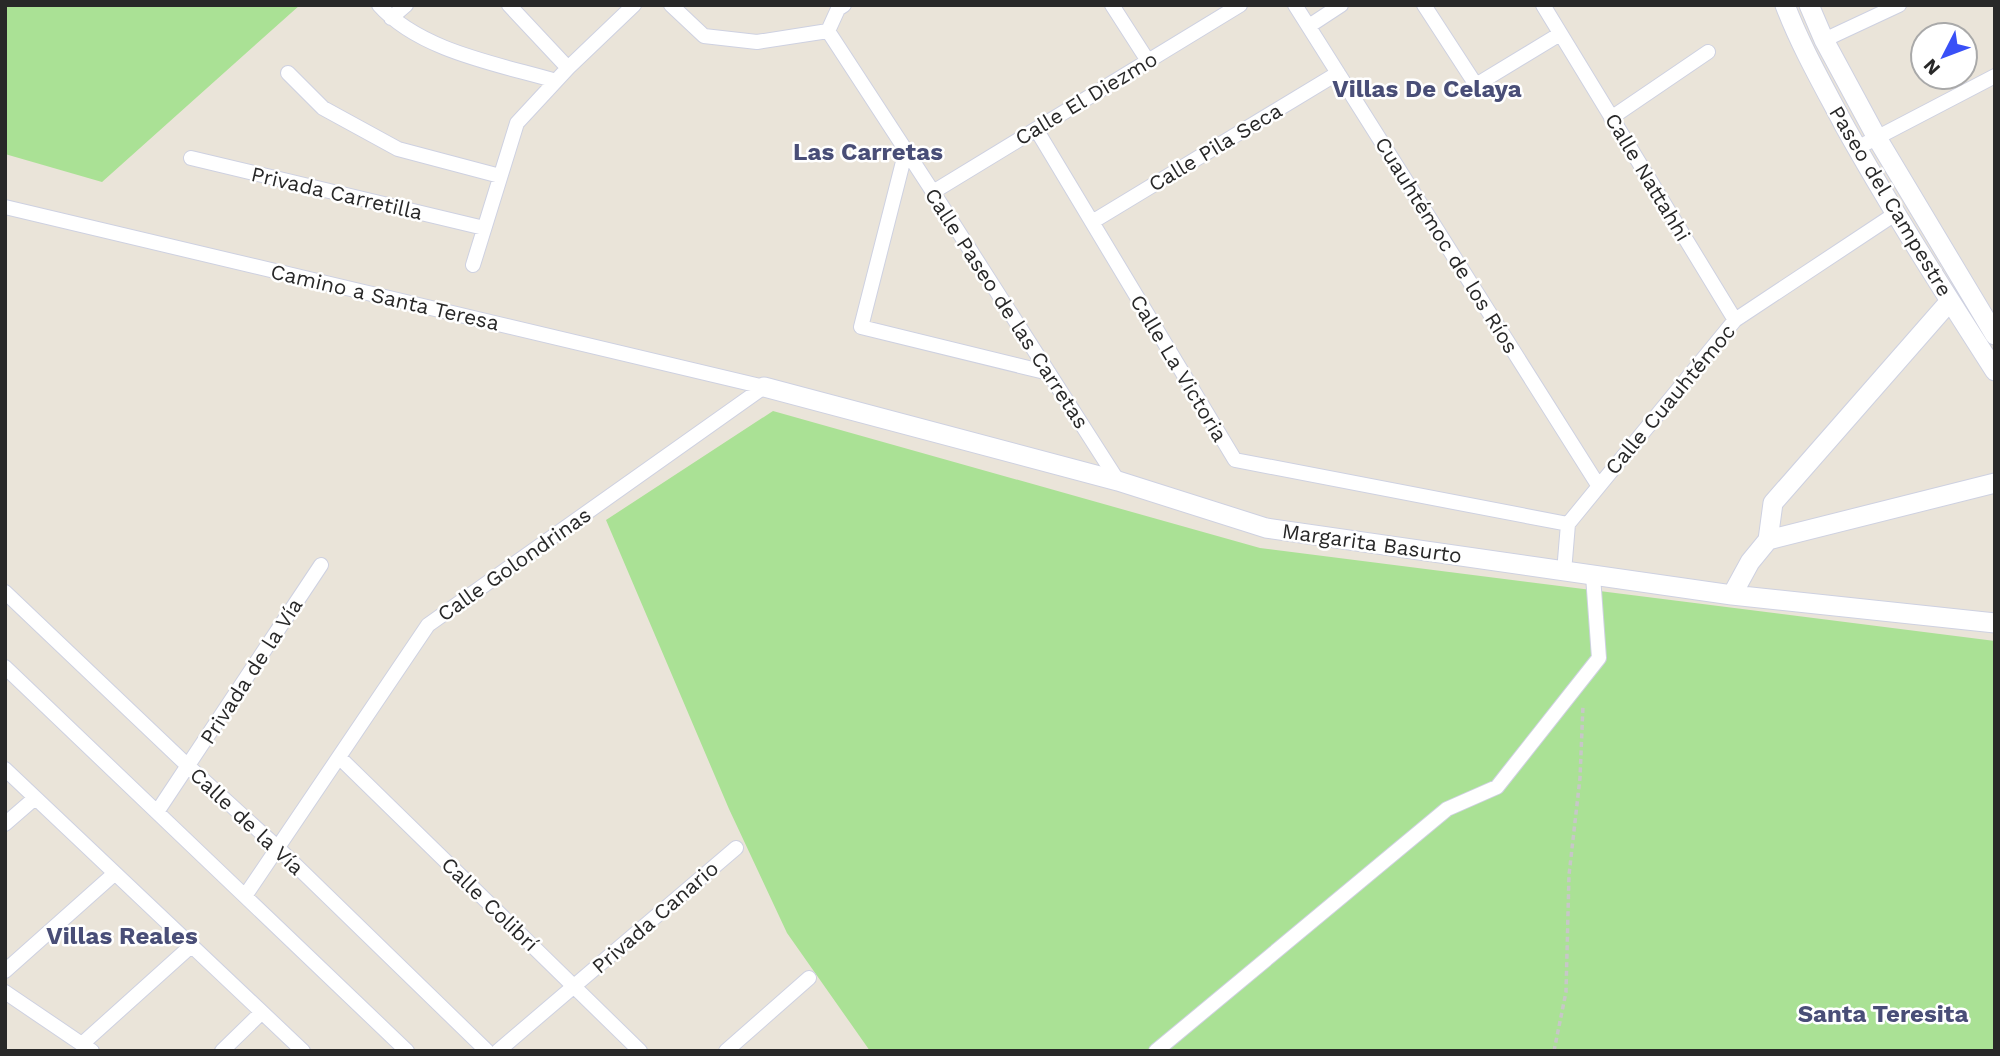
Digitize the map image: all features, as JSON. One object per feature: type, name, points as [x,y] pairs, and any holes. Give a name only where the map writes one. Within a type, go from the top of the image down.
[{"type":"street","points":[[379,5],[391,18],[440,47],[556,81]]},
{"type":"street","points":[[391,18],[406,5]]},
{"type":"street","points":[[509,5],[568,68]]},
{"type":"street","points":[[473,265],[517,122],[568,68],[634,5]]},
{"type":"street","points":[[671,5],[704,36],[757,42],[828,32],[838,9],[844,5]]},
{"type":"street","points":[[1112,5],[1148,61]]},
{"type":"street","name":"Calle El Diezmo","points":[[933,192],[1240,5]]},
{"type":"street","name":"Cuauhtémoc de los Ríos","points":[[1295,5],[1598,485]]},
{"type":"street","points":[[1309,26],[1341,5]]},
{"type":"street","points":[[1424,5],[1476,85],[1560,34]]},
{"type":"street","name":"Calle Nattahhi","points":[[1543,5],[1735,320]]},
{"type":"street","points":[[1775,5],[1793,27]]},
{"type":"street","name":"Paseo del Campestre","points":[[1785,5],[1802,48],[1895,214],[1950,301],[1990,336]]},
{"type":"street","name":"Paseo del Campestre","points":[[1809,5],[1824,40],[1877,138],[1990,336],[1995,371]]},
{"type":"street","points":[[1824,40],[1899,5]]},
{"type":"street","name":"Calle Paseo de las Carretas","points":[[828,32],[1118,481]]},
{"type":"street","points":[[1611,118],[1709,52]]},
{"type":"street","points":[[288,73],[323,108],[398,149],[500,176]]},
{"type":"street","name":"Calle Pila Seca","points":[[1092,222],[1338,73]]},
{"type":"street","points":[[1857,148],[1993,80]]},
{"type":"street","name":"Calle La Victoria","points":[[1036,129],[1235,460],[1568,524]]},
{"type":"street","points":[[906,150],[861,327],[1049,373]]},
{"type":"street","name":"Privada Carretilla","points":[[191,158],[484,228]]},
{"type":"street","name":"Camino a Santa Teresa","points":[[5,207],[764,387]]},
{"type":"street","name":"Calle Cuauhtémoc","points":[[1568,524],[1735,320],[1895,214]]},
{"type":"street","points":[[1732,595],[1750,562],[1768,540],[1773,503],[1950,301]]},
{"type":"street","name":"Margarita Basurto","points":[[764,387],[1118,481],[1266,528],[1732,595],[1995,623]]},
{"type":"street","name":"Calle Golondrinas","points":[[245,896],[428,625],[764,387]]},
{"type":"street","points":[[1768,540],[1995,483]]},
{"type":"street","points":[[1564,572],[1568,524]]},
{"type":"street","name":"Privada de la Vía","points":[[157,813],[321,565]]},
{"type":"street","points":[[1157,1051],[1447,809],[1497,787],[1599,659],[1593,576]]},
{"type":"street","name":"Calle de la Vía","points":[[5,592],[278,848],[487,1051]]},
{"type":"street","points":[[5,667],[407,1051]]},
{"type":"street","name":"Calle Colibrí","points":[[339,757],[639,1051]]},
{"type":"street","points":[[5,769],[303,1051]]},
{"type":"street","points":[[5,824],[34,798]]},
{"type":"street","name":"Privada Canario","points":[[498,1051],[736,848]]},
{"type":"street","points":[[5,971],[114,874]]},
{"type":"street","points":[[5,992],[87,1047],[191,946]]},
{"type":"street","points":[[726,1051],[809,978]]},
{"type":"street","points":[[222,1051],[261,1013]]},
{"type":"path","points":[[1554,1051],[1566,992],[1569,875],[1580,778],[1584,678]]},
{"type":"green space","points":[[5,5],[300,5],[102,182],[5,154]]},
{"type":"green space","points":[[773,411],[1260,548],[1995,641],[1995,1051],[870,1051],[787,933],[729,809],[606,520]]},
{"type":"district","name":"Villas De Celaya","points":[[1427,89]]},
{"type":"district","name":"Las Carretas","points":[[868,152]]},
{"type":"district","name":"Villas Reales","points":[[122,936]]},
{"type":"district","name":"Santa Teresita","points":[[1883,1014]]}]
